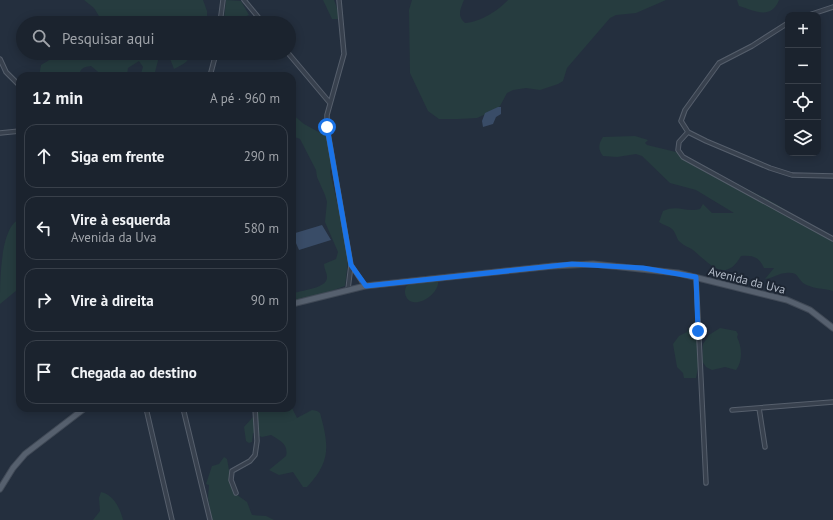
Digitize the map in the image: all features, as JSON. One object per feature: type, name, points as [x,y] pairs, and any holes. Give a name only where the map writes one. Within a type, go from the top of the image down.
[{"type":"main road","name":"Avenida da Uva","points":[[296,303],[348,289],[366,286],[572,264],[643,268],[696,277],[787,300],[810,310],[833,328]]},
{"type":"main road","points":[[0,489],[13,468],[26,454],[78,412]]},
{"type":"street","points":[[221,16],[223,0]]},
{"type":"street","points":[[244,0],[257,16]]},
{"type":"street","points":[[339,0],[344,54],[327,115],[329,144],[351,265],[348,289]]},
{"type":"street","points":[[818,12],[833,7]]},
{"type":"street","points":[[785,25],[752,46],[720,63],[682,116],[684,126],[688,132],[706,142],[783,173],[807,176],[833,176]]},
{"type":"street","points":[[0,59],[2,70],[16,82]]},
{"type":"street","points":[[211,72],[214,60]]},
{"type":"street","points":[[294,60],[330,103]]},
{"type":"street","points":[[0,133],[16,131]]},
{"type":"street","points":[[688,132],[679,142],[678,150],[684,157],[833,239]]},
{"type":"street","points":[[351,265],[366,286]]},
{"type":"street","points":[[696,277],[706,483]]},
{"type":"street","points":[[732,410],[833,402]]},
{"type":"street","points":[[759,408],[764,447]]},
{"type":"street","points":[[147,412],[172,520]]},
{"type":"street","points":[[184,412],[210,520]]},
{"type":"street","points":[[236,493],[231,480],[232,471],[250,461],[257,450],[255,412]]},
{"type":"green space","points":[[84,0],[203,0],[207,11],[207,16],[99,16],[94,8]]},
{"type":"green space","points":[[226,0],[241,1],[249,15],[247,16],[224,16]]},
{"type":"green space","points":[[323,0],[334,0],[339,14],[339,19],[332,19]]},
{"type":"green space","points":[[412,0],[464,0],[460,10],[460,15],[465,23],[477,21],[499,8],[508,0],[666,0],[636,13],[616,15],[610,18],[567,68],[563,81],[558,84],[540,90],[526,88],[513,90],[507,93],[500,106],[495,110],[477,118],[439,119],[428,111],[410,73],[409,10]]},
{"type":"green space","points":[[737,0],[779,0],[772,10],[767,12],[757,12],[739,6]]},
{"type":"green space","points":[[49,60],[158,60],[155,72],[141,72],[143,67],[139,61],[128,68],[128,72],[98,72],[91,66],[83,68],[80,72],[40,72],[41,65]]},
{"type":"green space","points":[[171,60],[188,60],[184,63],[174,69]]},
{"type":"green space","points":[[296,117],[304,124],[326,136],[331,166],[330,172],[349,253],[345,286],[296,304],[296,293],[318,287],[326,281],[327,275],[324,264],[336,259],[338,252],[325,222],[327,202],[325,195],[317,177],[316,170],[300,139],[296,138]]},
{"type":"green space","points":[[635,136],[648,140],[645,143],[647,145],[676,152],[710,175],[737,184],[776,204],[833,242],[833,291],[806,285],[797,275],[793,273],[783,273],[765,279],[774,268],[764,268],[758,259],[752,256],[741,256],[729,269],[717,269],[679,241],[672,229],[659,222],[663,211],[673,208],[695,210],[700,209],[703,204],[712,213],[734,213],[696,190],[670,183],[642,156],[636,154],[617,157],[603,156],[600,151],[599,145],[603,137]]},
{"type":"green space","points":[[16,222],[16,291],[0,304],[2,256],[8,232]]},
{"type":"green space","points":[[438,280],[438,284],[434,292],[426,299],[413,302],[407,298],[405,289],[412,282]]},
{"type":"green space","points":[[689,327],[696,339],[699,351],[696,378],[684,378],[683,373],[677,367],[673,344],[679,336],[687,332]]},
{"type":"green space","points":[[720,328],[736,331],[738,334],[737,337],[740,345],[741,358],[736,370],[725,367],[712,370],[706,367],[702,361],[703,344],[709,335]]},
{"type":"green space","points":[[312,410],[320,413],[325,435],[326,453],[324,461],[315,478],[307,487],[303,487],[293,472],[279,475],[269,470],[286,456],[287,452],[285,445],[280,441],[271,435],[262,437],[253,433],[252,442],[249,443],[246,441],[244,427],[253,417],[254,412],[294,412],[297,418]]},
{"type":"green space","points":[[224,457],[227,459],[233,492],[247,502],[252,515],[266,516],[274,520],[212,520],[208,498],[209,485],[206,484],[212,466],[219,464]]},
{"type":"green space","points":[[101,492],[113,499],[123,520],[93,520],[100,511],[99,498]]},
{"type":"water","points":[[501,107],[501,114],[496,117],[493,124],[483,127],[482,121],[485,113]]},
{"type":"water","points":[[322,225],[331,240],[299,250],[296,243],[296,233]]},
{"type":"route","points":[[327,127],[351,265],[366,286],[572,264],[643,268],[696,277],[698,331]]}]
